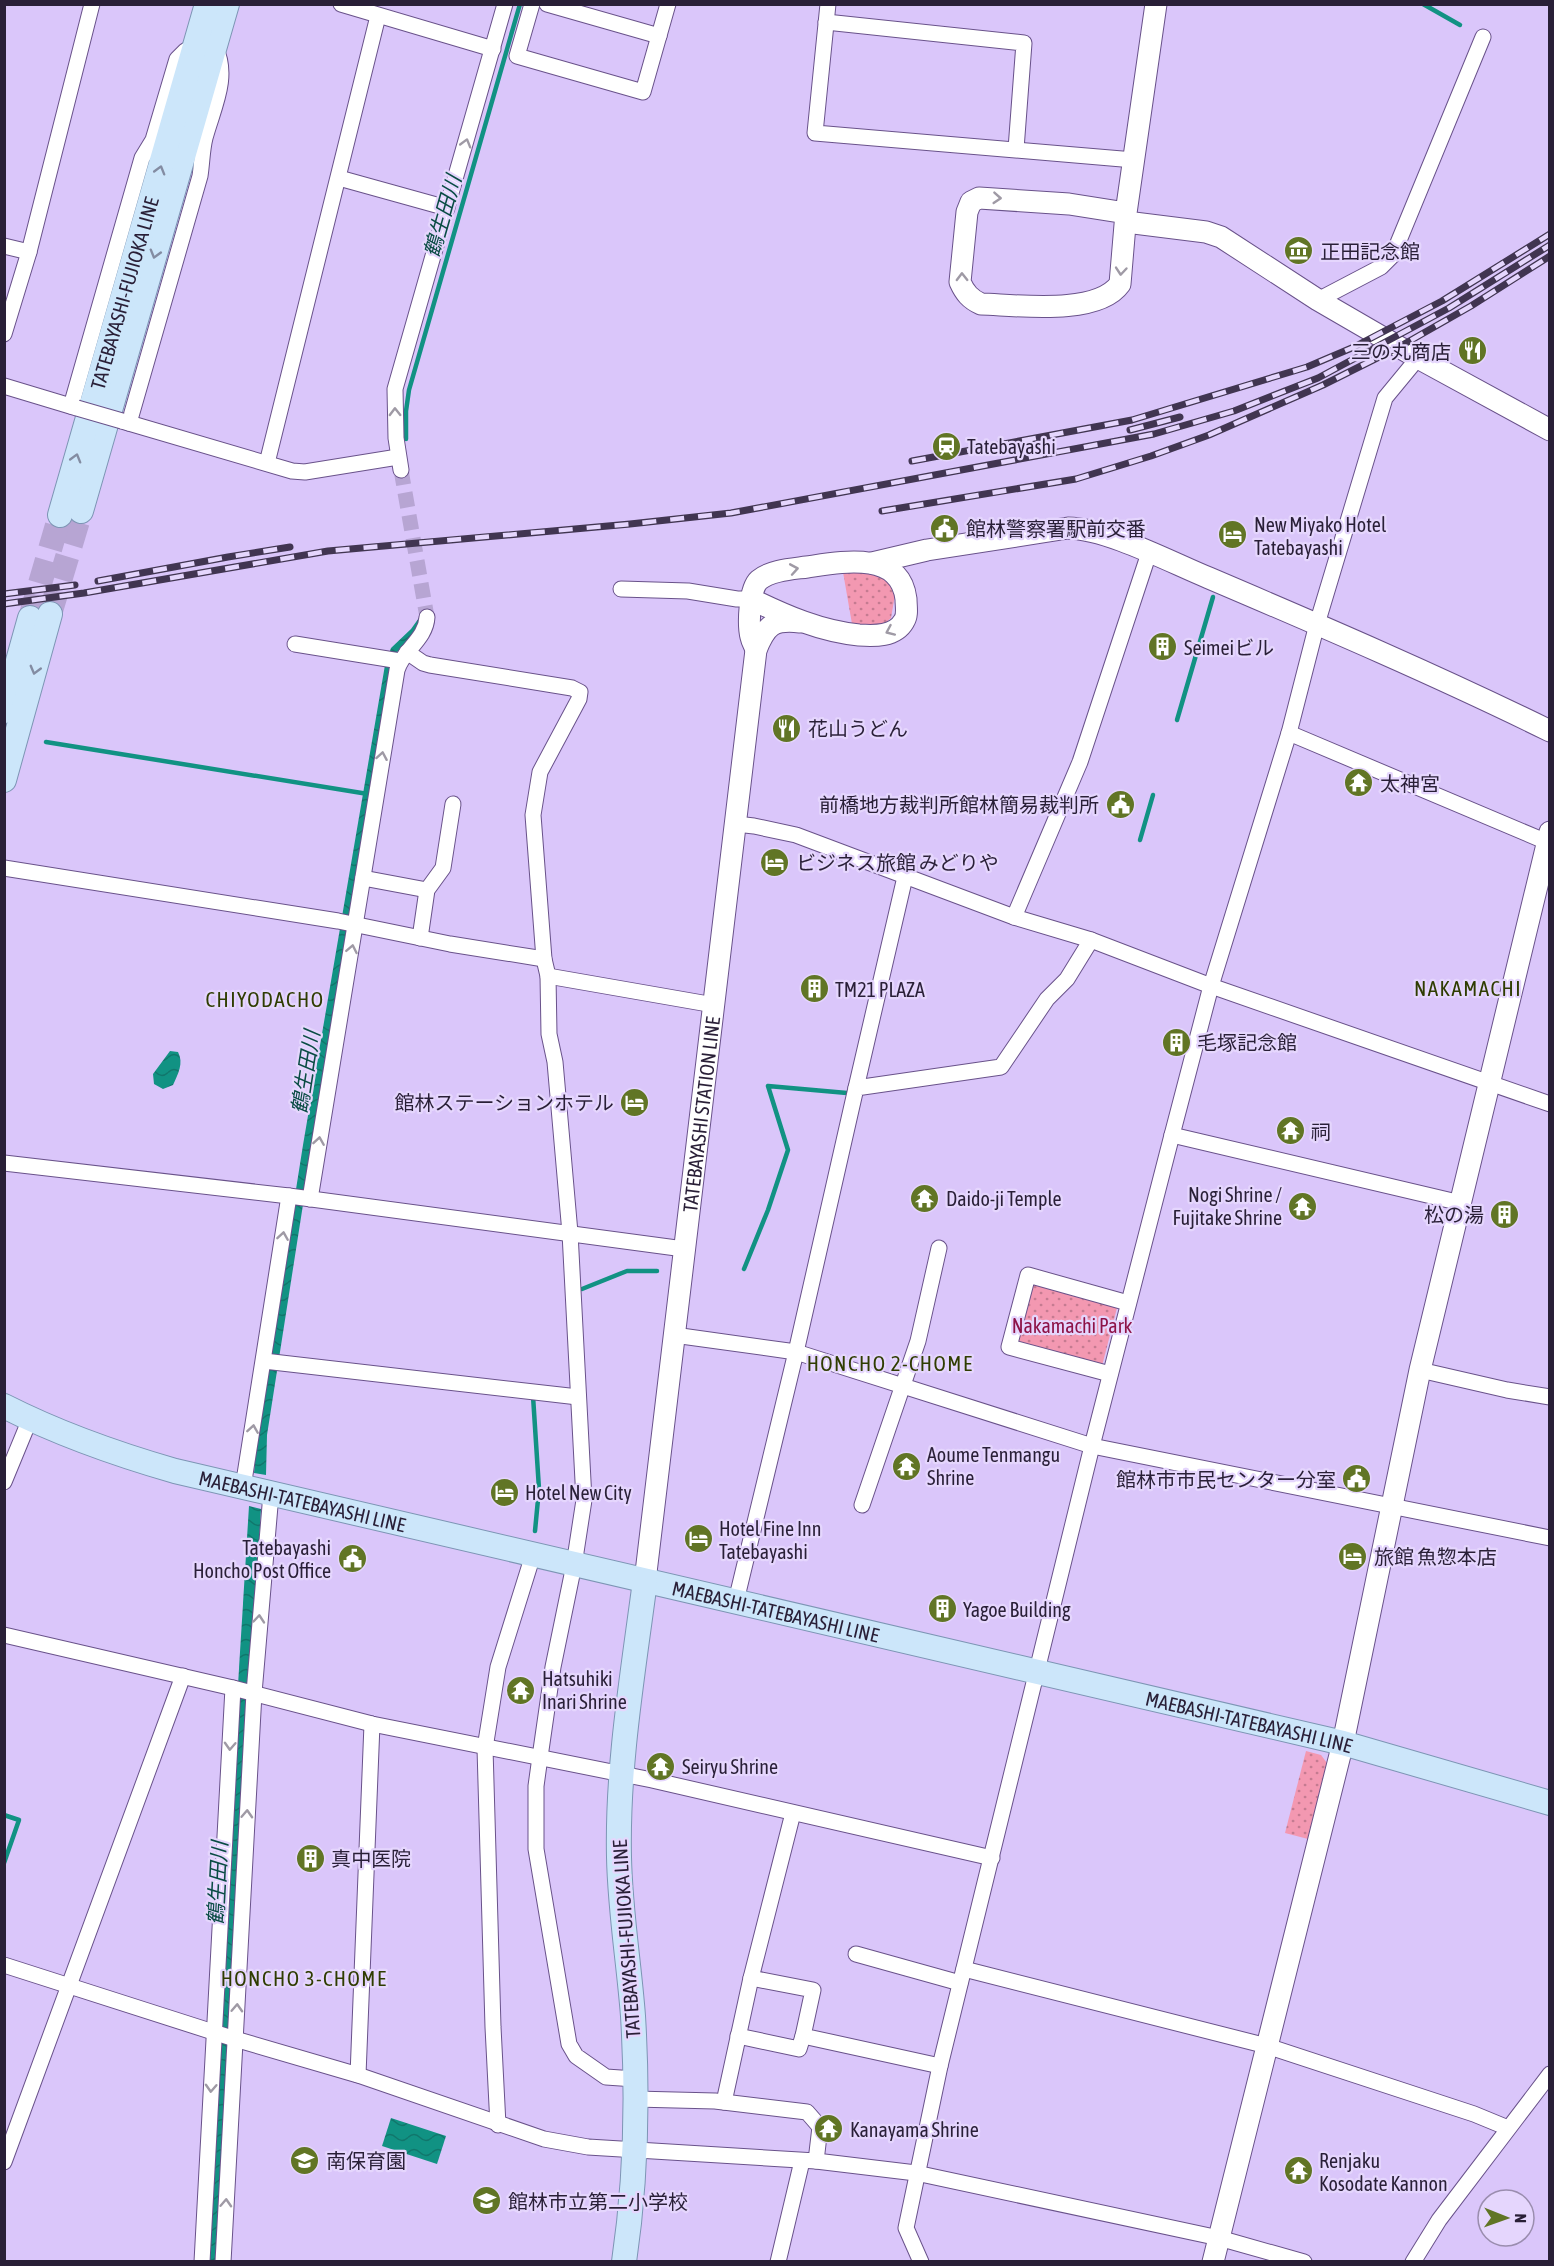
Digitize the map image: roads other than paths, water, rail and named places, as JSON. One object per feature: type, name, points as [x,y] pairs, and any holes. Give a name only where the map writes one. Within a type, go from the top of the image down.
[{"type":"main road","points":[[205,46],[207,4]]},
{"type":"main road","points":[[205,46],[227,4]]},
{"type":"main road","name":"TATEBAYASHI-FUJIOKA LINE","points":[[70,513],[205,46]]},
{"type":"main road","points":[[4,711],[40,616],[4,780]]},
{"type":"main road","name":"MAEBASHI-TATEBAYASHI LINE","points":[[4,1406],[70,1437],[176,1472],[1344,1743],[1550,1803]]},
{"type":"main road","name":"TATEBAYASHI-FUJIOKA LINE","points":[[624,2262],[631,2204],[635,2089],[633,2016],[620,1893],[619,1829],[621,1774],[645,1581]]},
{"type":"street","points":[[4,334],[29,252],[92,4]]},
{"type":"street","points":[[341,4],[493,49]]},
{"type":"street","points":[[4,386],[305,472],[399,464],[395,389],[506,4]]},
{"type":"street","points":[[532,4],[517,56],[643,92],[668,4]]},
{"type":"street","points":[[547,4],[659,36]]},
{"type":"street","points":[[828,4],[815,134],[1134,159]]},
{"type":"street","points":[[1156,4],[1126,218],[1120,284],[1106,297],[1055,307],[981,304],[964,292],[960,282],[967,212],[971,202],[979,198],[1069,204],[1126,218],[1206,232],[1221,237],[1318,300],[1418,358],[1550,430]]},
{"type":"street","points":[[267,463],[378,16]]},
{"type":"street","points":[[826,22],[1024,43],[1016,149]]},
{"type":"street","points":[[1318,300],[1381,267],[1393,255],[1483,38]]},
{"type":"street","points":[[74,407],[142,158],[153,140],[177,59],[185,51],[205,46],[222,66],[222,81],[205,141],[200,176],[126,422]]},
{"type":"street","points":[[339,178],[447,208]]},
{"type":"street","points":[[4,246],[29,252]]},
{"type":"street","points":[[921,2262],[906,2228],[916,2173],[940,2066],[1128,1303],[1211,986],[1289,733],[1317,624],[1385,398],[1418,358]]},
{"type":"street","points":[[756,650],[751,638],[751,599],[755,585],[765,576],[845,561],[872,563],[927,550],[1076,528],[1099,533],[1317,624],[1454,684],[1550,731]]},
{"type":"street","points":[[902,583],[905,576],[920,561],[943,549]]},
{"type":"street","points":[[1014,917],[1080,762],[1149,553]]},
{"type":"street","points":[[756,650],[764,632],[773,624],[790,621],[851,634],[874,636],[897,629],[906,618],[902,583],[896,576],[872,563]]},
{"type":"street","points":[[621,589],[688,591],[751,599],[800,622]]},
{"type":"street","points":[[243,1486],[271,1361],[350,924],[363,878],[397,657],[425,629],[427,617]]},
{"type":"street","points":[[295,644],[397,657],[430,665],[572,688],[580,692],[579,699],[540,771],[533,814],[544,959],[548,976],[549,1034],[555,1062],[570,1233],[584,1500],[574,1565],[553,1667],[536,1786],[536,1849],[569,2044],[576,2056],[606,2077],[635,2089],[807,2112],[820,2127],[778,2262]]},
{"type":"street","name":"TATEBAYASHI STATION LINE","points":[[645,1581],[756,650]]},
{"type":"street","points":[[1213,2262],[1228,2240],[1267,2046],[1344,1743],[1420,1370],[1548,837],[1289,733]]},
{"type":"street","points":[[420,938],[427,890],[442,868],[453,804]]},
{"type":"street","points":[[736,825],[754,826],[796,835],[1014,917],[1091,940],[1211,986],[1550,1104]]},
{"type":"street","points":[[4,868],[350,924],[544,959]]},
{"type":"street","points":[[736,1601],[796,1352],[905,877]]},
{"type":"street","points":[[363,878],[427,890]]},
{"type":"street","points":[[856,1088],[1001,1068],[1047,999],[1067,979],[1091,940]]},
{"type":"street","points":[[548,976],[714,1005]]},
{"type":"street","points":[[1172,1135],[1461,1203]]},
{"type":"street","points":[[4,1163],[300,1198],[684,1249]]},
{"type":"street","points":[[862,1505],[918,1341],[939,1248]]},
{"type":"street","points":[[1110,1374],[1009,1347],[1028,1275],[1128,1303]]},
{"type":"street","points":[[674,1335],[796,1352],[1092,1446],[1550,1538]]},
{"type":"street","points":[[271,1361],[578,1397]]},
{"type":"street","points":[[1420,1370],[1507,1390],[1550,1397]]},
{"type":"street","points":[[4,1482],[30,1419]]},
{"type":"street","points":[[202,2262],[215,2032],[244,1691],[271,1494]]},
{"type":"street","points":[[498,2125],[485,1748],[498,1667],[533,1555]]},
{"type":"street","points":[[4,1635],[183,1676],[372,1724],[621,1774],[992,1858]]},
{"type":"street","points":[[4,2162],[183,1676]]},
{"type":"street","points":[[223,2262],[244,1691]]},
{"type":"street","points":[[358,2075],[372,1724]]},
{"type":"street","points":[[724,2102],[751,1978],[793,1813]]},
{"type":"street","points":[[856,1954],[1267,2046],[1474,2114],[1508,2128]]},
{"type":"street","points":[[4,1965],[358,2075],[544,2139],[588,2147],[809,2161],[916,2173],[1228,2240],[1304,2262]]},
{"type":"street","points":[[738,2036],[800,2049],[803,2036],[813,1990],[751,1978]]},
{"type":"street","points":[[803,2036],[940,2066]]},
{"type":"street","points":[[1413,2262],[1439,2220],[1550,2074]]},
{"type":"street","points":[[1228,2240],[1254,2262]]},
{"type":"water","points":[[421,615],[422,625],[404,648],[397,652],[393,668],[312,1147],[267,1435],[266,1475],[254,1473],[257,1436],[303,1145],[385,665],[391,648],[411,629]]},
{"type":"water","points":[[170,1051],[178,1052],[180,1068],[173,1085],[163,1089],[154,1084],[153,1074]]},
{"type":"water","points":[[249,1506],[261,1509],[218,2261],[208,2262],[237,1701]]},
{"type":"water","points":[[391,2118],[446,2136],[437,2164],[382,2146]]},
{"type":"waterway","name":"鶴生田川","points":[[406,439],[409,390],[520,4]]},
{"type":"waterway","points":[[1423,4],[1460,25]]},
{"type":"waterway","points":[[1177,720],[1213,597]]},
{"type":"waterway","points":[[46,742],[368,794]]},
{"type":"waterway","points":[[1140,840],[1153,795]]},
{"type":"waterway","points":[[744,1269],[768,1210],[788,1150],[768,1086],[847,1093]]},
{"type":"waterway","points":[[582,1289],[627,1271],[657,1271]]},
{"type":"waterway","points":[[533,1396],[539,1489],[535,1531]]},
{"type":"waterway","points":[[4,1815],[19,1820],[4,1863]]},
{"type":"tunnel","points":[[401,470],[427,617]]},
{"type":"tunnel","points":[[50,614],[81,511]]},
{"type":"tunnel","points":[[30,618],[60,515]]},
{"type":"railway","points":[[912,461],[1132,420],[1307,367],[1354,347],[1442,301],[1550,234]]},
{"type":"railway","points":[[4,604],[84,593],[328,551],[731,513],[1154,434],[1234,411],[1318,378],[1449,308],[1550,245]]},
{"type":"railway","points":[[882,511],[1076,479],[1209,435],[1323,385],[1399,347],[1471,306],[1550,256]]},
{"type":"railway","points":[[1130,430],[1180,417]]},
{"type":"railway","points":[[98,581],[290,547]]},
{"type":"railway","points":[[4,594],[75,585]]},
{"type":"place","name":"正田記念館","points":[[1299,251]]},
{"type":"place","name":"三の丸商店","points":[[1472,351]]},
{"type":"place","name":"Tatebayashi","points":[[946,446]]},
{"type":"place","name":"館林警察署駅前交番","points":[[945,528]]},
{"type":"place","name":"New Miyako Hotel Tatebayashi","points":[[1233,535]]},
{"type":"place","name":"Seimeiビル","points":[[1163,647]]},
{"type":"place","name":"花山うどん","points":[[787,728]]},
{"type":"place","name":"太神宮","points":[[1359,783]]},
{"type":"place","name":"前橋地方裁判所館林簡易裁判所","points":[[1120,804]]},
{"type":"place","name":"ビジネス旅館 みどりや","points":[[775,862]]},
{"type":"place","name":"TM21 PLAZA","points":[[814,989]]},
{"type":"place","name":"毛塚記念館","points":[[1176,1042]]},
{"type":"place","name":"館林ステーションホテル","points":[[635,1102]]},
{"type":"place","name":"祠","points":[[1290,1131]]},
{"type":"place","name":"Daido-ji Temple","points":[[925,1198]]},
{"type":"place","name":"Nogi Shrine / Fujitake Shrine","points":[[1303,1206]]},
{"type":"place","name":"松の湯","points":[[1505,1214]]},
{"type":"place","name":"Aoume Tenmangu Shrine","points":[[906,1466]]},
{"type":"place","name":"館林市市民センター分室","points":[[1357,1479]]},
{"type":"place","name":"Hotel New City","points":[[504,1492]]},
{"type":"place","name":"Hotel Fine Inn Tatebayashi","points":[[698,1539]]},
{"type":"place","name":"旅館 魚惣本店","points":[[1353,1556]]},
{"type":"place","name":"Tatebayashi Honcho Post Office","points":[[352,1559]]},
{"type":"place","name":"Yagoe Building","points":[[942,1609]]},
{"type":"place","name":"Hatsuhiki Inari Shrine","points":[[521,1690]]},
{"type":"place","name":"Seiryu Shrine","points":[[661,1766]]},
{"type":"place","name":"真中医院","points":[[310,1858]]},
{"type":"place","name":"Kanayama Shrine","points":[[829,2129]]},
{"type":"place","name":"南保育園","points":[[305,2160]]},
{"type":"place","name":"Renjaku Kosodate Kannon","points":[[1298,2171]]},
{"type":"place","name":"館林市立第二小学校","points":[[487,2201]]},
{"type":"district","name":"NAKAMACHI","points":[[1468,988]]},
{"type":"district","name":"CHIYODACHO","points":[[265,999]]},
{"type":"district","name":"HONCHO 2-CHOME","points":[[890,1363]]},
{"type":"district","name":"HONCHO 3-CHOME","points":[[304,1978]]},
{"type":"park label","name":"Nakamachi Park","points":[[1072,1325]]}]
